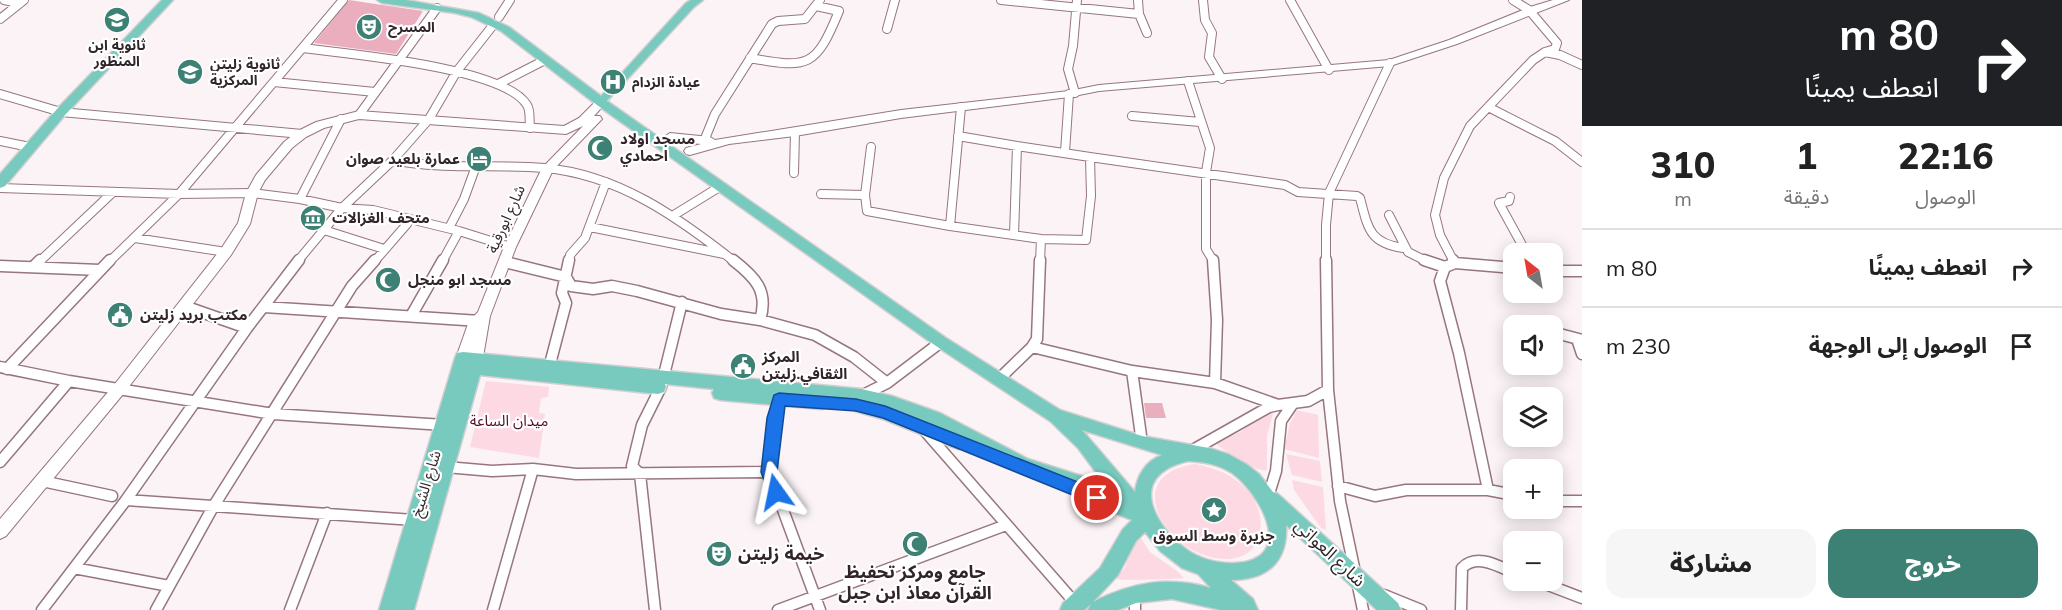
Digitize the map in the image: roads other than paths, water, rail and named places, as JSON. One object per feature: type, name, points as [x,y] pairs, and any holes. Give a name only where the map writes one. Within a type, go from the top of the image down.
[{"type":"main road","points":[[0,177],[25,146],[160,0]]},
{"type":"main road","points":[[0,185],[57,111],[168,0]]},
{"type":"main road","points":[[382,0],[431,4],[496,21],[607,102],[670,137],[685,154],[721,186],[941,342],[1064,423],[1097,459],[1124,496],[1146,514],[1166,545],[1178,555],[1214,573],[1249,610]]},
{"type":"main road","name":"شارع ابورقية","points":[[607,102],[667,41],[696,6],[697,0]]},
{"type":"main road","points":[[496,21],[545,60],[685,154],[1001,377],[1059,415],[1142,443],[1215,457],[1241,469],[1268,497],[1276,514],[1279,532],[1275,548],[1266,561],[1251,570],[1214,573],[1192,591]]},
{"type":"main road","points":[[469,363],[662,382],[861,396],[892,403],[933,418],[1024,465],[1124,496]]},
{"type":"main road","points":[[469,363],[550,364],[779,399],[856,405],[885,412],[1146,514]]},
{"type":"main road","name":"شارع الشيخ","points":[[389,610],[444,425],[469,363]]},
{"type":"main road","name":"شارع الشيخ","points":[[404,610],[447,467],[469,363]]},
{"type":"main road","points":[[1073,607],[1099,584],[1113,567],[1133,530],[1146,514],[1143,488],[1153,468],[1172,456],[1188,453]]},
{"type":"main road","name":"شارع العواتي","points":[[1268,497],[1391,610]]},
{"type":"main road","points":[[1098,610],[1117,599],[1135,602],[1161,590],[1207,594],[1249,610]]},
{"type":"street","points":[[4,0],[22,2]]},
{"type":"street","points":[[4,368],[178,194],[343,0]]},
{"type":"street","points":[[42,610],[126,500],[247,328],[342,208],[393,160],[429,119],[457,71],[510,0]]},
{"type":"street","points":[[887,29],[895,0]]},
{"type":"street","points":[[1001,0],[1139,14]]},
{"type":"street","points":[[1065,152],[1072,93],[1068,69],[1073,46],[1077,0]]},
{"type":"street","points":[[1138,0],[1139,14],[1147,33]]},
{"type":"street","points":[[1203,0],[1204,20],[1209,24],[1212,33],[1209,57],[1222,79]]},
{"type":"street","points":[[1290,0],[1303,18],[1318,55],[1329,70]]},
{"type":"street","points":[[1450,265],[1435,215],[1439,194],[1453,157],[1470,126],[1533,60],[1555,48],[1557,43],[1529,10],[1513,0]]},
{"type":"street","points":[[670,137],[721,141],[795,132],[901,114],[1072,93],[1099,87],[1222,79],[1390,63],[1453,42],[1529,10],[1564,0]]},
{"type":"street","points":[[0,20],[22,2]]},
{"type":"street","points":[[705,141],[716,114],[750,58],[772,24],[778,21],[805,19],[818,3],[839,11],[817,55],[811,60],[794,65],[750,58]]},
{"type":"street","points":[[358,115],[399,61],[431,4]]},
{"type":"street","points":[[303,48],[457,71],[500,83],[515,92],[528,106],[530,128]]},
{"type":"street","points":[[1545,52],[1582,65]]},
{"type":"street","points":[[500,83],[545,60]]},
{"type":"street","points":[[1363,610],[1352,576],[1331,435],[1328,390],[1326,225],[1329,193],[1390,63]]},
{"type":"street","points":[[1188,81],[1210,148],[1206,172],[1206,249],[1215,263],[1215,382]]},
{"type":"street","points":[[274,82],[375,92]]},
{"type":"street","points":[[0,94],[57,111],[237,126],[302,134]]},
{"type":"street","name":"شارع ابورقية","points":[[302,134],[340,119],[358,115],[566,130],[578,125],[607,102]]},
{"type":"street","name":"شارع ابورقية","points":[[469,363],[482,319],[510,247],[548,168],[607,102]]},
{"type":"street","points":[[950,226],[961,106]]},
{"type":"street","points":[[1488,107],[1555,141],[1582,162]]},
{"type":"street","points":[[1132,116],[1200,122]]},
{"type":"street","points":[[300,199],[340,119]]},
{"type":"street","points":[[550,129],[570,145]]},
{"type":"street","points":[[794,173],[795,132]]},
{"type":"street","points":[[0,531],[119,389],[226,252],[244,224],[252,193],[274,160],[302,134]]},
{"type":"street","points":[[958,136],[1165,169],[1206,172],[1285,184],[1298,192],[1358,196],[1372,237],[1384,245],[1403,248]]},
{"type":"street","points":[[0,141],[25,146]]},
{"type":"street","points":[[685,154],[721,141]]},
{"type":"street","points":[[871,147],[865,195],[868,212],[1041,239],[1086,240],[1091,196],[1090,157]]},
{"type":"street","points":[[1014,235],[1017,147]]},
{"type":"street","points":[[393,160],[425,166],[548,168],[606,182],[633,192],[674,215],[726,255],[759,285],[764,302],[760,320]]},
{"type":"street","points":[[449,228],[464,199],[476,166]]},
{"type":"street","points":[[550,364],[567,303],[562,293],[570,255],[585,238],[606,182]]},
{"type":"street","points":[[0,185],[112,193],[252,193],[300,199],[342,208],[373,210],[449,228],[510,247]]},
{"type":"street","points":[[674,215],[721,186]]},
{"type":"street","points":[[33,267],[112,193]]},
{"type":"street","points":[[821,194],[865,195]]},
{"type":"street","points":[[1510,197],[1509,201],[1499,203],[1521,243]]},
{"type":"street","points":[[1389,215],[1403,248],[1414,258],[1450,265],[1503,267]]},
{"type":"street","points":[[156,610],[213,507],[352,286],[406,224]]},
{"type":"street","points":[[590,227],[726,255]]},
{"type":"street","points":[[324,230],[384,249]]},
{"type":"street","points":[[411,316],[459,231]]},
{"type":"street","points":[[135,238],[226,252]]},
{"type":"street","points":[[1001,377],[1032,347],[1039,330],[1041,239]]},
{"type":"street","points":[[505,262],[566,277],[571,286],[593,289],[612,286],[682,302],[721,314],[760,320],[815,334],[854,357],[887,383]]},
{"type":"street","points":[[1450,265],[1440,281],[1459,353],[1488,490]]},
{"type":"street","points":[[0,266],[100,270]]},
{"type":"street","points":[[1563,271],[1582,271]]},
{"type":"street","points":[[655,610],[640,474],[632,466],[642,425],[662,382],[682,302]]},
{"type":"street","points":[[184,306],[247,328]]},
{"type":"street","points":[[264,307],[482,319]]},
{"type":"street","points":[[1563,335],[1580,340],[1582,354]]},
{"type":"street","points":[[861,396],[887,383],[941,342]]},
{"type":"street","points":[[1032,347],[1132,371],[1215,382],[1278,405]]},
{"type":"street","points":[[4,368],[69,381],[273,414],[444,425]]},
{"type":"street","points":[[1132,371],[1142,443]]},
{"type":"street","points":[[0,462],[69,381]]},
{"type":"street","points":[[1188,453],[1269,406],[1292,405],[1315,399],[1328,390]]},
{"type":"street","points":[[779,399],[774,418],[769,472],[820,610]]},
{"type":"street","points":[[1268,497],[1273,487],[1280,452],[1280,425],[1287,409],[1292,405]]},
{"type":"street","points":[[921,426],[1073,607]]},
{"type":"street","points":[[447,467],[492,471],[533,469],[576,474],[769,472]]},
{"type":"street","points":[[493,610],[533,469]]},
{"type":"street","points":[[42,481],[112,496]]},
{"type":"street","points":[[1338,486],[1375,496],[1406,490],[1488,490],[1503,493]]},
{"type":"street","points":[[126,500],[414,520]]},
{"type":"street","points":[[1563,501],[1582,501]]},
{"type":"street","points":[[290,610],[327,513]]},
{"type":"street","points":[[778,610],[1006,525]]},
{"type":"street","points":[[1461,610],[1462,568],[1465,563],[1474,560],[1503,569]]},
{"type":"street","points":[[74,568],[169,586]]},
{"type":"street","points":[[1367,588],[1420,610]]},
{"type":"street","points":[[1563,591],[1582,598]]},
{"type":"place","name":"ثانوية ابن المنظور","points":[[117,20]]},
{"type":"place","name":"المسرح","points":[[369,27]]},
{"type":"place","name":"ثانوية زليتن المركزية","points":[[190,72]]},
{"type":"place","name":"عيادة الزدام","points":[[613,82]]},
{"type":"place","name":"مسجد اولاد احمادي","points":[[600,148]]},
{"type":"place","name":"عمارة بلعيد صوان","points":[[479,159]]},
{"type":"place","name":"متحف الغزالات","points":[[313,218]]},
{"type":"place","name":"مسجد ابو منجل","points":[[388,280]]},
{"type":"place","name":"مكتب بريد زليتن","points":[[120,315]]},
{"type":"place","name":"المركز الثقافي.زليتن","points":[[743,366]]},
{"type":"place","name":"جزيرة وسط السوق","points":[[1214,510]]},
{"type":"place","name":"جامع ومركز تحفيظ القرآن معاذ ابن جبل","points":[[915,544]]},
{"type":"place","name":"خيمة زليتن","points":[[719,554]]},
{"type":"park label","name":"ميدان الساعة","points":[[509,421]]}]
